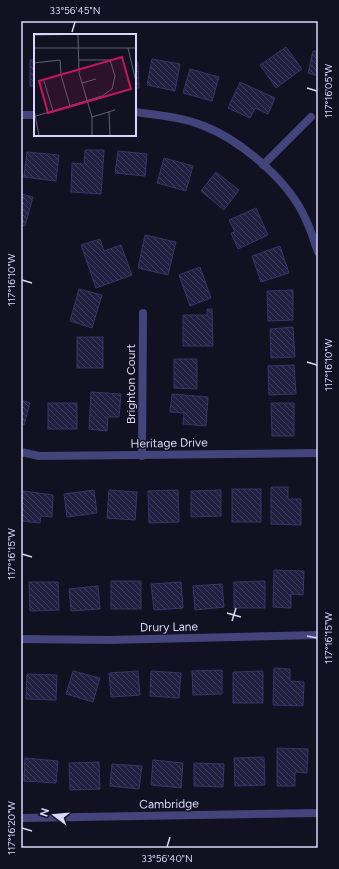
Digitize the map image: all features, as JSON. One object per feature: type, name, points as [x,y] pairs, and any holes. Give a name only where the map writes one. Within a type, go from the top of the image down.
[{"type":"street","points":[[136,112],[168,116],[204,126],[233,141],[287,188],[306,219],[318,252]]},
{"type":"street","points":[[21,115],[34,115]]},
{"type":"street","points":[[262,165],[311,117]]},
{"type":"street","name":"Brighton Court","points":[[142,456],[143,313]]},
{"type":"street","name":"Heritage Drive","points":[[21,452],[39,456],[318,453]]},
{"type":"street","name":"Drury Lane","points":[[21,639],[107,640],[318,635]]},
{"type":"street","name":"Cambridge","points":[[21,818],[318,813]]},
{"type":"building","points":[[286,47],[302,69],[276,88],[260,65]]},
{"type":"building","points":[[313,51],[318,52],[318,76],[308,73]]},
{"type":"building","points":[[152,59],[180,64],[175,91],[147,85]]},
{"type":"building","points":[[30,60],[34,60],[34,86],[30,86]]},
{"type":"building","points":[[136,62],[138,62],[139,88],[136,88]]},
{"type":"building","points":[[190,69],[219,77],[212,101],[183,93]]},
{"type":"building","points":[[240,82],[275,98],[268,114],[255,108],[250,118],[228,108]]},
{"type":"building","points":[[85,150],[104,150],[101,194],[71,192],[72,163],[84,164]]},
{"type":"building","points":[[118,151],[147,154],[145,176],[115,173]]},
{"type":"building","points":[[27,152],[59,155],[56,181],[24,177]]},
{"type":"building","points":[[164,158],[193,166],[186,191],[157,183]]},
{"type":"building","points":[[216,172],[239,190],[224,210],[201,191]]},
{"type":"building","points":[[21,194],[33,197],[25,226],[21,225]]},
{"type":"building","points":[[256,208],[268,235],[238,249],[231,233],[235,232],[229,220]]},
{"type":"building","points":[[145,235],[176,242],[168,275],[138,268]]},
{"type":"building","points":[[100,239],[104,251],[121,245],[132,275],[96,288],[81,245]]},
{"type":"building","points":[[280,246],[289,273],[261,282],[252,256]]},
{"type":"building","points":[[200,267],[211,298],[190,306],[179,275]]},
{"type":"building","points":[[79,289],[102,295],[92,328],[70,321]]},
{"type":"building","points":[[293,290],[293,320],[268,321],[267,291]]},
{"type":"building","points":[[207,309],[212,309],[213,346],[183,346],[183,315],[207,315]]},
{"type":"building","points":[[293,327],[295,357],[271,358],[270,329]]},
{"type":"building","points":[[77,337],[103,337],[103,368],[77,368]]},
{"type":"building","points":[[174,359],[197,359],[197,389],[174,388]]},
{"type":"building","points":[[294,365],[296,394],[269,395],[268,366]]},
{"type":"building","points":[[91,392],[121,394],[119,417],[108,417],[107,431],[89,429]]},
{"type":"building","points":[[172,394],[208,397],[206,426],[183,424],[184,413],[170,412]]},
{"type":"building","points":[[21,400],[30,403],[24,425],[21,424]]},
{"type":"building","points":[[48,403],[77,403],[77,429],[48,429]]},
{"type":"building","points":[[271,403],[294,403],[294,436],[272,436]]},
{"type":"building","points":[[271,487],[288,487],[288,499],[301,499],[301,525],[271,524]]},
{"type":"building","points":[[232,489],[261,489],[261,522],[232,522]]},
{"type":"building","points":[[94,490],[97,513],[67,517],[64,494]]},
{"type":"building","points":[[109,490],[137,492],[135,520],[107,518]]},
{"type":"building","points":[[178,490],[179,522],[149,523],[148,491]]},
{"type":"building","points":[[221,490],[221,516],[191,517],[191,491]]},
{"type":"building","points":[[23,491],[53,495],[52,517],[41,516],[40,523],[21,521]]},
{"type":"building","points":[[274,570],[304,571],[303,595],[291,594],[291,608],[273,607]]},
{"type":"building","points":[[111,581],[141,581],[141,609],[111,609]]},
{"type":"building","points":[[265,581],[265,608],[234,608],[234,582]]},
{"type":"building","points":[[29,582],[58,582],[59,610],[30,611]]},
{"type":"building","points":[[181,582],[183,608],[154,610],[151,584]]},
{"type":"building","points":[[222,584],[224,607],[195,610],[193,586]]},
{"type":"building","points":[[98,586],[100,609],[71,611],[69,589]]},
{"type":"building","points":[[274,668],[290,669],[290,681],[304,682],[303,706],[273,705]]},
{"type":"building","points":[[222,670],[222,694],[193,695],[192,671]]},
{"type":"building","points":[[73,671],[100,678],[93,702],[66,694]]},
{"type":"building","points":[[138,671],[140,695],[111,697],[109,673]]},
{"type":"building","points":[[151,671],[181,673],[179,698],[150,696]]},
{"type":"building","points":[[263,671],[263,703],[233,703],[233,672]]},
{"type":"building","points":[[27,674],[57,675],[56,700],[26,699]]},
{"type":"building","points":[[277,748],[308,749],[307,773],[295,772],[295,786],[277,786]]},
{"type":"building","points":[[264,757],[265,785],[235,786],[234,758]]},
{"type":"building","points":[[25,758],[58,761],[56,783],[24,781]]},
{"type":"building","points":[[153,760],[183,763],[181,788],[151,785]]},
{"type":"building","points":[[99,762],[100,789],[70,790],[69,763]]},
{"type":"building","points":[[194,763],[224,764],[223,787],[194,786]]},
{"type":"building","points":[[112,764],[142,766],[139,789],[110,786]]},
{"type":"building","points":[[294,847],[294,848],[278,848]]}]
